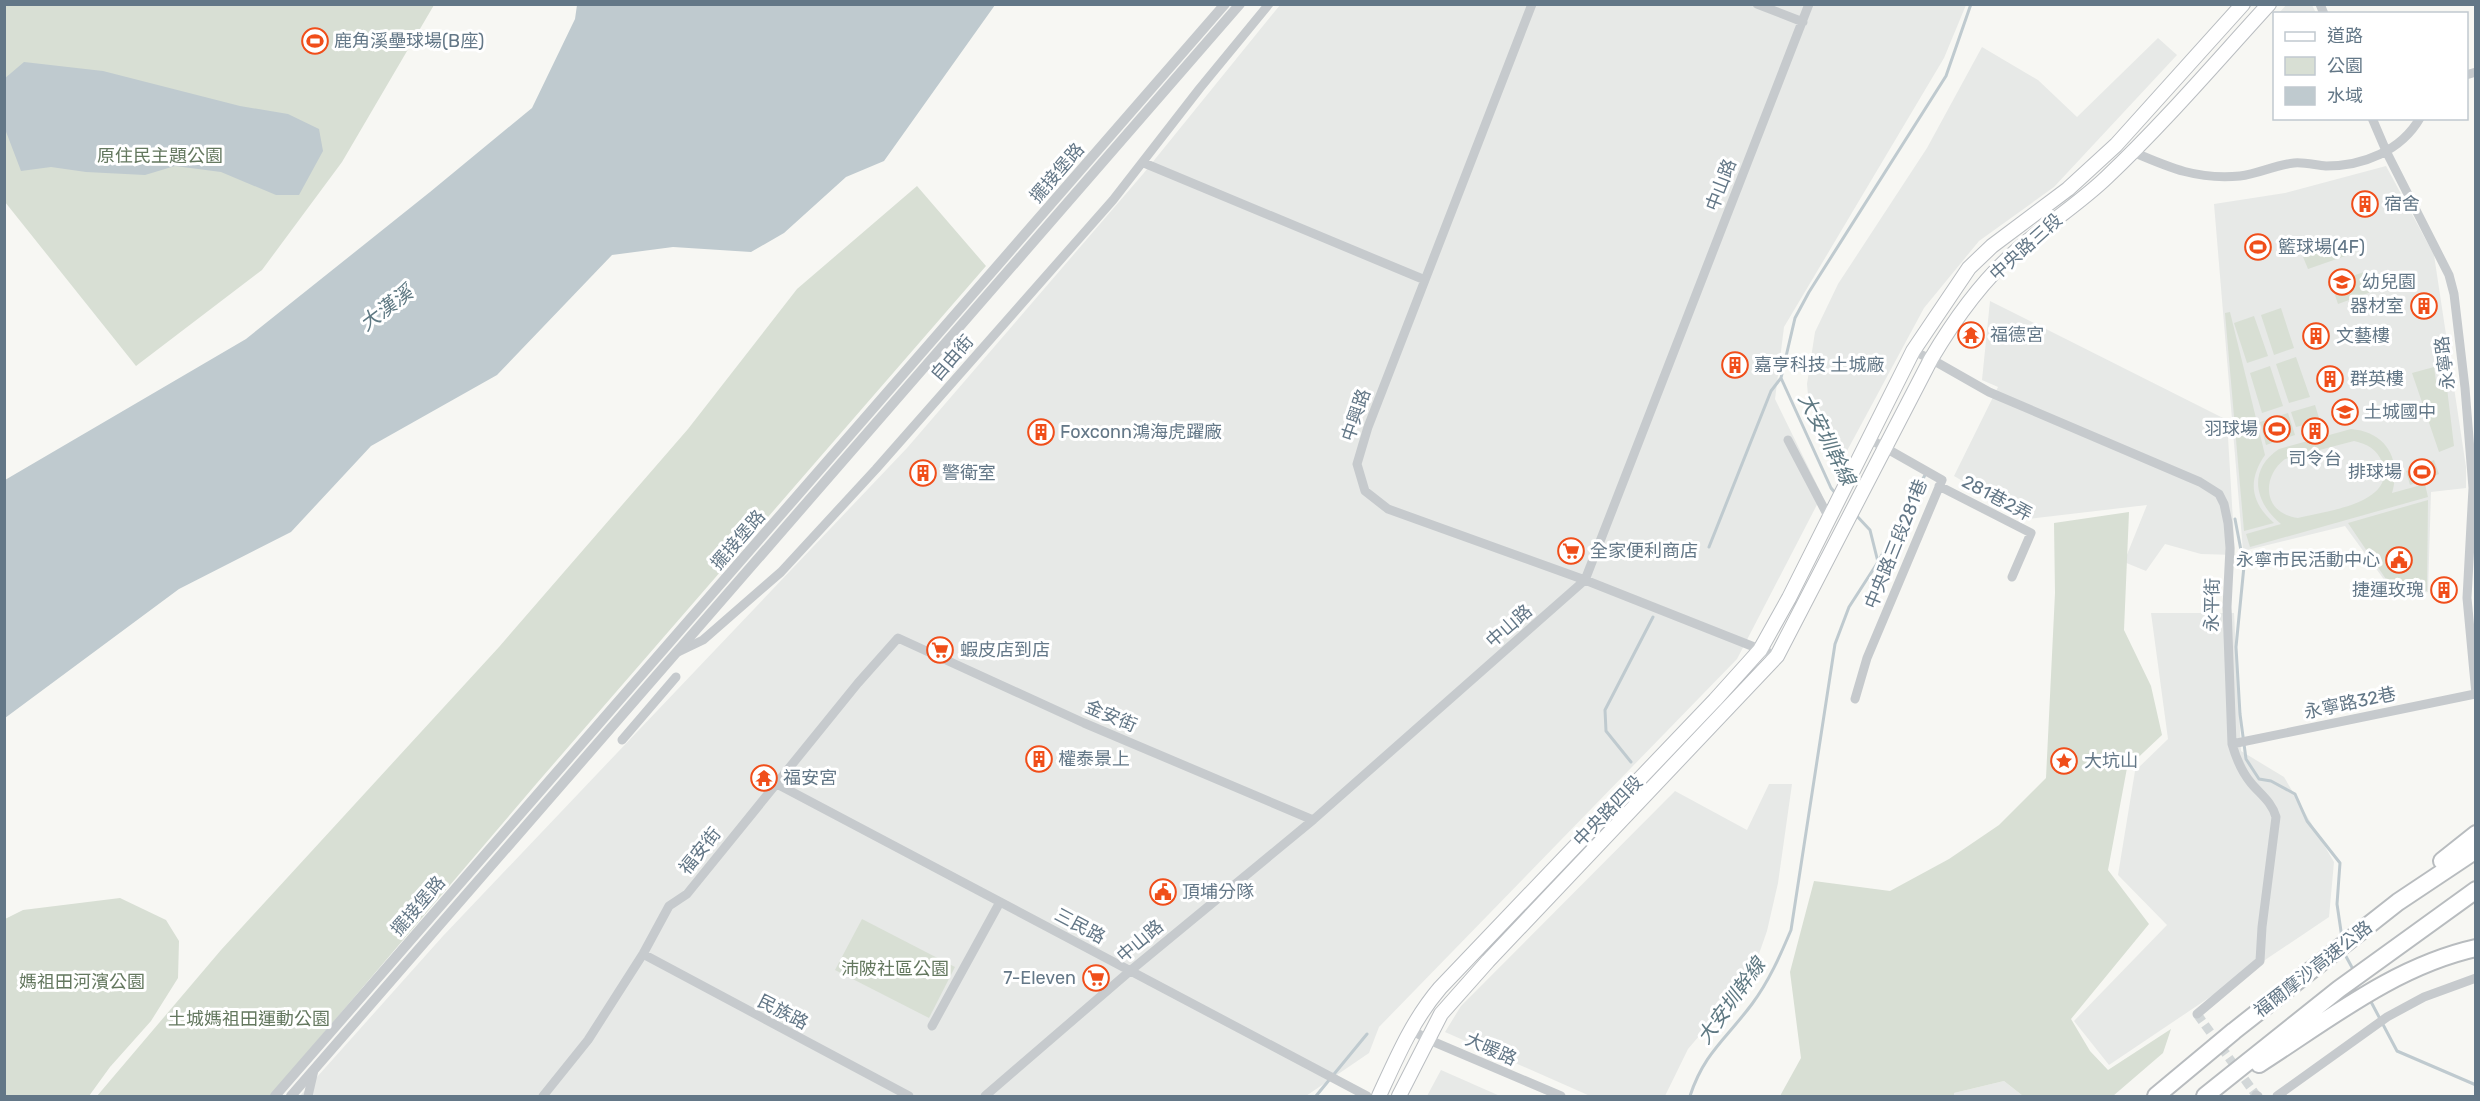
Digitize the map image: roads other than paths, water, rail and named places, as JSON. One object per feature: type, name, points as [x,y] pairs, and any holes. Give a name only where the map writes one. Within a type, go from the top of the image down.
[{"type":"highway","points":[[2398,902],[2433,868],[2475,834]]},
{"type":"highway","name":"福爾摩沙高速公路","points":[[2157,1096],[2234,1031],[2398,902],[2475,850]]},
{"type":"highway","name":"福爾摩沙高速公路","points":[[2205,1096],[2357,976],[2475,890]]},
{"type":"highway","points":[[2215,1096],[2256,1065],[2367,994],[2419,966],[2475,948]]},
{"type":"main road","name":"中央路三段","points":[[1829,518],[1913,351],[1969,268],[1992,246],[2068,189],[2116,145],[2243,4]]},
{"type":"main road","name":"中央路三段","points":[[1840,533],[1931,359],[1954,323],[1999,267],[2104,180],[2133,152],[2269,4]]},
{"type":"main road","name":"中央路四段","points":[[1379,1096],[1410,1029],[1422,1009],[1760,650],[1829,518]]},
{"type":"main road","name":"中央路四段","points":[[1399,1096],[1441,1014],[1488,960],[1777,656],[1840,533]]},
{"type":"street","name":"擺接堡路","points":[[275,1096],[1225,4]]},
{"type":"street","name":"擺接堡路","points":[[291,1096],[1240,4]]},
{"type":"street","name":"自由街","points":[[678,652],[703,640],[781,572],[876,469],[1144,163],[1200,88],[1269,4]]},
{"type":"street","name":"中興路","points":[[1532,4],[1368,427],[1357,464],[1365,491],[1388,509],[1585,580],[1777,656]]},
{"type":"street","points":[[1757,4],[1803,22]]},
{"type":"street","name":"中山路","points":[[985,1096],[1130,971],[1313,820],[1585,580],[1809,4]]},
{"type":"street","name":"永寧路","points":[[2373,120],[2387,153],[2449,275],[2454,294],[2474,493],[2467,598],[2475,694]]},
{"type":"street","points":[[2133,152],[2180,172],[2208,176],[2240,176],[2294,163],[2327,166],[2346,164],[2387,153],[2412,133],[2419,120]]},
{"type":"street","points":[[1144,163],[1425,280]]},
{"type":"street","name":"永平街","points":[[1913,351],[1989,392],[2200,482],[2219,494],[2224,504],[2230,548],[2227,607],[2232,744],[2237,761],[2249,781],[2273,808],[2276,817],[2260,961],[2198,1014]]},
{"type":"street","name":"中央路三段281巷","points":[[1855,699],[1868,658],[1942,480],[1886,446],[1868,438]]},
{"type":"street","points":[[1788,440],[1829,518]]},
{"type":"street","name":"281巷2弄","points":[[1939,486],[2031,533],[2012,577]]},
{"type":"street","name":"金安街","points":[[898,638],[1084,723],[1313,820]]},
{"type":"street","name":"福安街","points":[[543,1096],[588,1040],[643,954],[669,906],[687,894],[858,683],[898,638]]},
{"type":"street","points":[[622,740],[676,677]]},
{"type":"street","name":"永寧路32巷","points":[[2232,744],[2475,694]]},
{"type":"street","name":"三民路","points":[[777,784],[1367,1096]]},
{"type":"street","points":[[932,1026],[1000,902]]},
{"type":"street","name":"民族路","points":[[643,954],[909,1096]]},
{"type":"street","points":[[2277,1096],[2387,1017],[2424,997],[2475,978]]},
{"type":"street","name":"大暖路","points":[[1410,1029],[1427,1039],[1561,1096]]},
{"type":"street","points":[[305,1061],[314,1070],[308,1096]]},
{"type":"water","name":"大漢溪","points":[[577,5],[995,5],[884,161],[846,177],[784,233],[751,252],[673,247],[612,255],[497,375],[371,446],[291,532],[179,589],[5,718],[5,480],[246,339],[532,108],[575,19]]},
{"type":"water","points":[[24,62],[103,71],[240,106],[288,114],[319,129],[323,151],[299,195],[276,195],[221,172],[175,166],[145,175],[86,172],[51,167],[21,171],[5,129],[4,79]]},
{"type":"waterway","name":"大安圳幹線","points":[[1836,494],[1831,488],[1781,378],[1795,318],[1809,292],[1946,76],[1971,4]]},
{"type":"waterway","points":[[1709,547],[1771,391],[1781,378]]},
{"type":"waterway","points":[[1878,562],[1925,475]]},
{"type":"waterway","name":"大安圳幹線","points":[[1690,1096],[1709,1057],[1764,986],[1791,930],[1835,644],[1849,607],[1878,562],[1870,530],[1855,514]]},
{"type":"waterway","points":[[2235,519],[2244,566],[2236,647],[2240,714],[2246,759],[2259,779],[2271,781],[2295,794],[2307,821],[2340,863],[2337,904],[2342,938]]},
{"type":"waterway","points":[[1631,762],[1606,731],[1605,710],[1653,617]]},
{"type":"waterway","points":[[2343,951],[2354,971]]},
{"type":"waterway","points":[[2369,998],[2397,1051],[2476,1085]]},
{"type":"waterway","points":[[1316,1096],[1367,1034]]},
{"type":"tunnel","points":[[2197,1014],[2256,1095]]},
{"type":"place","name":"鹿角溪壘球場(B座)","points":[[315,41]]},
{"type":"place","name":"宿舍","points":[[2365,204]]},
{"type":"place","name":"籃球場(4F)","points":[[2258,247]]},
{"type":"place","name":"幼兒園","points":[[2342,282]]},
{"type":"place","name":"器材室","points":[[2424,306]]},
{"type":"place","name":"福德宮","points":[[1971,335]]},
{"type":"place","name":"文藝樓","points":[[2316,336]]},
{"type":"place","name":"嘉亨科技 土城廠","points":[[1735,365]]},
{"type":"place","name":"群英樓","points":[[2330,379]]},
{"type":"place","name":"土城國中","points":[[2345,412]]},
{"type":"place","name":"羽球場","points":[[2277,429]]},
{"type":"place","name":"司令台","points":[[2315,431]]},
{"type":"place","name":"Foxconn鴻海虎躍廠","points":[[1041,432]]},
{"type":"place","name":"排球場","points":[[2422,472]]},
{"type":"place","name":"警衛室","points":[[923,473]]},
{"type":"place","name":"全家便利商店","points":[[1571,551]]},
{"type":"place","name":"永寧市民活動中心","points":[[2399,560]]},
{"type":"place","name":"捷運玫瑰","points":[[2444,590]]},
{"type":"place","name":"蝦皮店到店","points":[[940,650]]},
{"type":"place","name":"權泰景上","points":[[1039,759]]},
{"type":"place","name":"大坑山","points":[[2064,761]]},
{"type":"place","name":"福安宮","points":[[764,778]]},
{"type":"place","name":"頂埔分隊","points":[[1163,892]]},
{"type":"place","name":"7-Eleven","points":[[1096,978]]},
{"type":"park label","name":"原住民主題公園","points":[[160,156]]},
{"type":"park label","name":"沛陂社區公園","points":[[895,969]]},
{"type":"park label","name":"媽祖田河濱公園","points":[[82,982]]},
{"type":"park label","name":"土城媽祖田運動公園","points":[[249,1019]]}]
